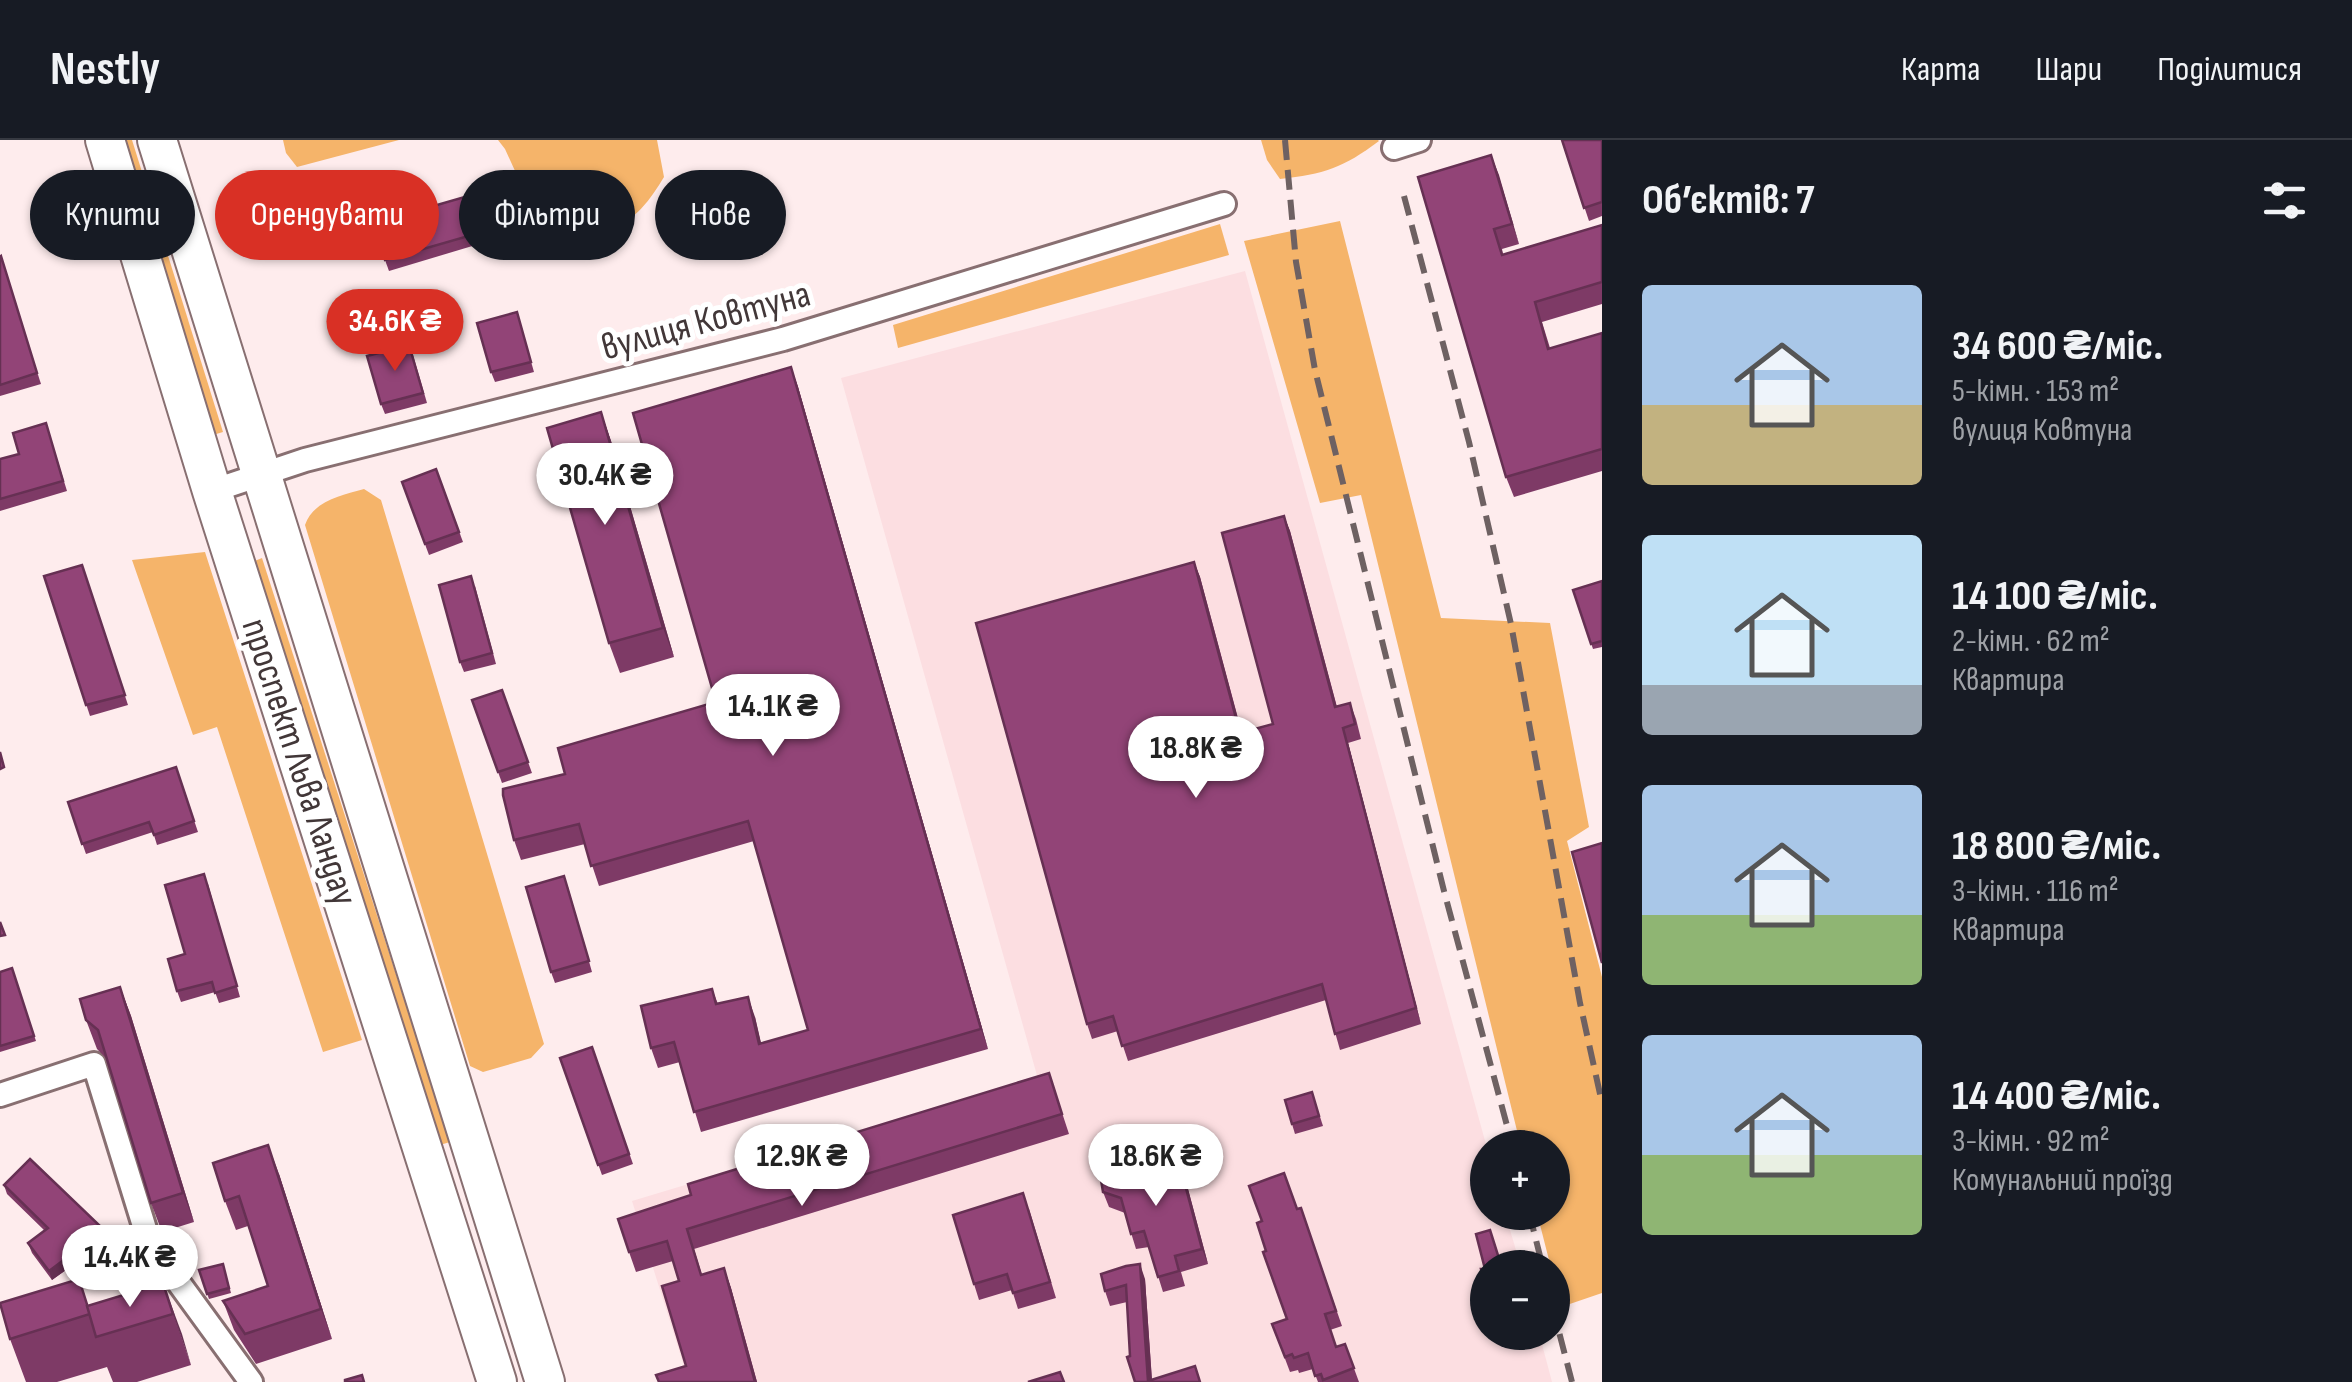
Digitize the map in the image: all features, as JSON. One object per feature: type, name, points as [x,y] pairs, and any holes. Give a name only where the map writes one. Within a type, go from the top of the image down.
[{"type":"main road","name":"проспект Льва Ландау","points":[[105,140],[212,490],[492,1364]]},
{"type":"main road","name":"проспект Льва Ландау","points":[[157,140],[545,1382]]},
{"type":"main road","points":[[492,1364],[530,1332]]},
{"type":"street","points":[[1394,148],[1419,140]]},
{"type":"street","name":"вулиця Ковтуна","points":[[212,490],[260,474],[784,338],[1224,204]]},
{"type":"street","points":[[0,1095],[94,1064],[149,1242],[251,1382]]},
{"type":"shaded area","points":[[122,140],[132,140],[141,170],[131,170]]},
{"type":"shaded area","points":[[283,140],[399,140],[297,167],[286,153]]},
{"type":"shaded area","points":[[498,140],[657,140],[663,170],[655,170],[655,190],[635,215],[635,170],[515,170]]},
{"type":"shaded area","points":[[1261,140],[1379,141],[1332,168],[1280,179],[1267,160]]},
{"type":"shaded area","points":[[1340,221],[1441,618],[1550,623],[1589,827],[1567,841],[1602,977],[1602,1293],[1570,1304],[1570,1250],[1546,1250],[1541,1230],[1570,1230],[1570,1130],[1517,1130],[1361,495],[1320,503],[1244,241]]},
{"type":"shaded area","points":[[1220,224],[1229,255],[898,348],[893,325]]},
{"type":"shaded area","points":[[159,260],[169,260],[223,432],[213,435]]},
{"type":"shaded area","points":[[1245,271],[1482,1130],[1470,1130],[1470,1230],[1510,1230],[1516,1250],[1470,1250],[1470,1350],[1544,1350],[1552,1382],[689,1382],[632,1201],[1038,1079],[841,378]]},
{"type":"shaded area","points":[[364,489],[381,500],[544,1044],[531,1058],[483,1072],[470,1066],[305,525],[321,505]]},
{"type":"shaded area","points":[[205,552],[362,1040],[323,1052],[217,727],[193,735],[132,560]]},
{"type":"shaded area","points":[[262,558],[450,1142],[440,1145],[252,562]]},
{"type":"building","points":[[1562,140],[1602,140],[1602,202],[1584,208]]},
{"type":"building","points":[[1491,155],[1512,224],[1494,229],[1502,255],[1602,225],[1602,282],[1535,302],[1548,349],[1602,333],[1602,449],[1506,477],[1418,177]]},
{"type":"building","points":[[459,199],[459,239],[439,244],[439,204]]},
{"type":"building","points":[[0,257],[37,373],[0,385]]},
{"type":"building","points":[[517,312],[531,362],[491,372],[477,323]]},
{"type":"building","points":[[409,345],[423,393],[381,404],[367,356]]},
{"type":"building","points":[[791,367],[981,1029],[694,1112],[674,1042],[651,1048],[641,1006],[712,989],[716,1004],[748,997],[759,1044],[808,1030],[748,821],[591,866],[579,824],[514,840],[503,789],[565,774],[558,748],[716,702],[633,413]]},
{"type":"building","points":[[601,412],[663,628],[609,643],[547,428]]},
{"type":"building","points":[[46,423],[63,481],[0,499],[0,459],[19,454],[13,433]]},
{"type":"building","points":[[436,469],[459,532],[425,544],[402,482]]},
{"type":"building","points":[[1284,516],[1335,707],[1350,703],[1355,724],[1343,728],[1416,1008],[1335,1034],[1322,984],[1122,1046],[1113,1016],[1087,1024],[976,623],[1194,562],[1240,733],[1273,724],[1222,533]]},
{"type":"building","points":[[82,565],[125,695],[86,705],[44,576]]},
{"type":"building","points":[[471,576],[492,653],[460,662],[439,585]]},
{"type":"building","points":[[1602,581],[1602,641],[1591,644],[1573,590]]},
{"type":"building","points":[[502,690],[528,762],[498,772],[472,700]]},
{"type":"building","points":[[176,767],[194,821],[154,835],[149,822],[82,844],[68,802]]},
{"type":"building","points":[[1602,843],[1602,963],[1572,852]]},
{"type":"building","points":[[204,874],[237,986],[215,993],[212,982],[177,991],[168,959],[185,954],[165,885]]},
{"type":"building","points":[[564,876],[589,961],[551,972],[526,887]]},
{"type":"building","points":[[12,968],[34,1036],[0,1046],[0,972]]},
{"type":"building","points":[[120,987],[183,1193],[151,1203],[98,1030],[86,1020],[80,999]]},
{"type":"building","points":[[592,1047],[629,1154],[598,1165],[560,1058]]},
{"type":"building","points":[[1049,1073],[1062,1114],[687,1229],[701,1275],[724,1268],[755,1382],[659,1382],[656,1375],[686,1366],[662,1286],[679,1281],[667,1241],[629,1252],[618,1219],[691,1195],[688,1184]]},
{"type":"building","points":[[1312,1092],[1319,1116],[1292,1124],[1285,1100]]},
{"type":"building","points":[[268,1145],[321,1309],[245,1334],[223,1301],[268,1286],[239,1196],[225,1201],[213,1163]]},
{"type":"building","points":[[1128,1154],[1133,1171],[1178,1158],[1202,1249],[1175,1256],[1179,1271],[1158,1277],[1144,1231],[1131,1234],[1121,1198],[1103,1192],[1101,1180],[1111,1169],[1109,1159]]},
{"type":"building","points":[[30,1159],[100,1226],[49,1271],[28,1243],[48,1228],[4,1185]]},
{"type":"building","points":[[1284,1173],[1297,1209],[1301,1208],[1336,1311],[1325,1314],[1336,1347],[1345,1344],[1354,1368],[1323,1380],[1321,1374],[1315,1376],[1308,1353],[1285,1357],[1272,1324],[1287,1319],[1263,1252],[1266,1251],[1257,1223],[1262,1221],[1249,1186]]},
{"type":"building","points":[[1023,1193],[1050,1282],[1013,1293],[1007,1274],[974,1284],[953,1215]]},
{"type":"building","points":[[1490,1230],[1496,1250],[1480,1250],[1476,1234]]},
{"type":"building","points":[[223,1264],[229,1288],[207,1294],[199,1270]]},
{"type":"building","points":[[1140,1264],[1148,1381],[1195,1366],[1200,1382],[1135,1382],[1127,1357],[1130,1356],[1126,1285],[1105,1291],[1101,1274]]},
{"type":"building","points":[[79,1279],[90,1314],[10,1339],[0,1303]]},
{"type":"building","points":[[163,1283],[173,1314],[96,1337],[87,1306]]},
{"type":"building","points":[[1060,1372],[1064,1382],[1028,1382]]},
{"type":"building","points":[[362,1375],[364,1382],[345,1382],[345,1380]]},
{"type":"railway","points":[[1285,140],[1296,262],[1315,370],[1444,891],[1508,1130]]},
{"type":"railway","points":[[1404,196],[1469,442],[1511,624],[1602,1103]]},
{"type":"railway","points":[[1534,1230],[1538,1250]]},
{"type":"railway","points":[[1564,1350],[1572,1382]]}]
